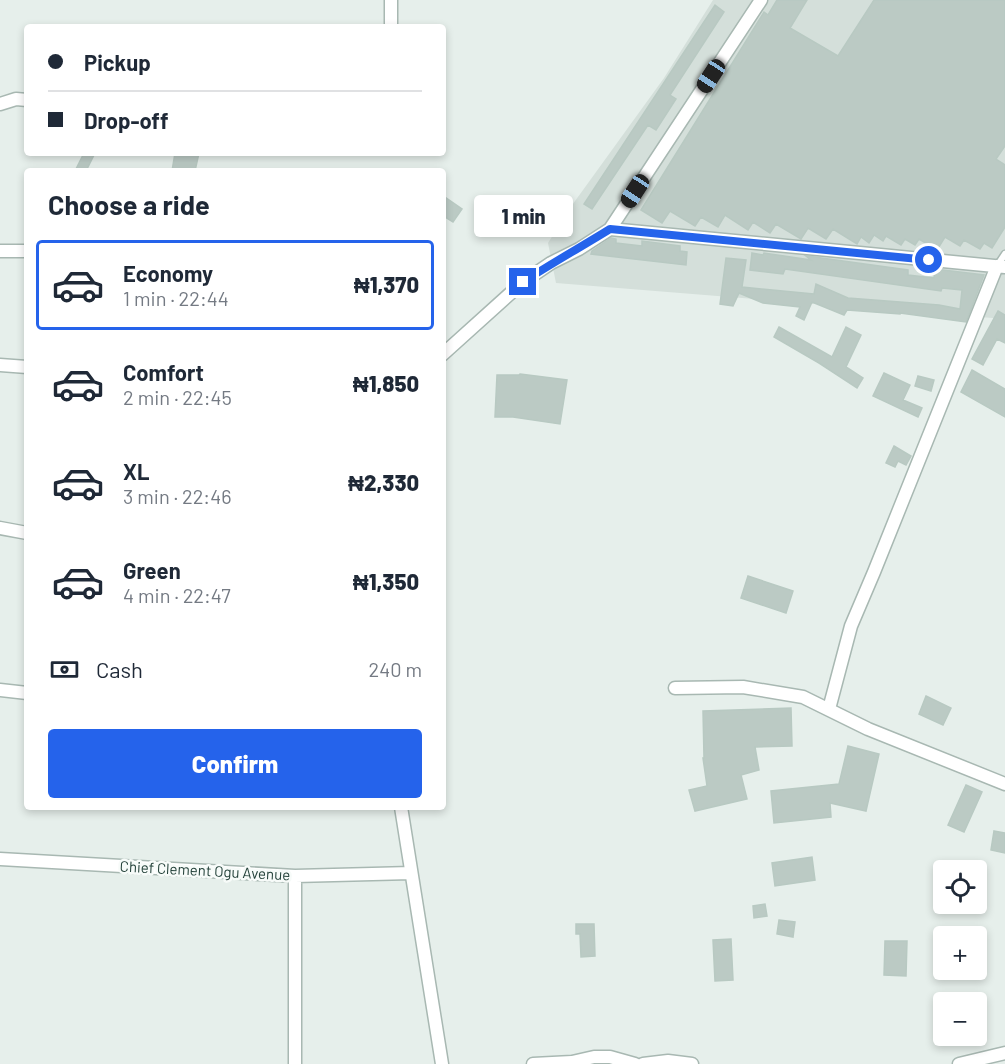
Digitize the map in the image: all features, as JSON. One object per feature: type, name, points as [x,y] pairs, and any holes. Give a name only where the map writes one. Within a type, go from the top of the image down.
[{"type":"street","points":[[391,0],[391,24]]},
{"type":"street","points":[[446,351],[523,282],[610,229],[761,0]]},
{"type":"street","points":[[0,104],[16,99],[24,100]]},
{"type":"street","points":[[610,229],[1001,267],[851,626],[829,710]]},
{"type":"street","points":[[0,251],[24,251]]},
{"type":"street","points":[[0,365],[24,367]]},
{"type":"street","points":[[0,528],[24,532]]},
{"type":"street","points":[[675,688],[743,687],[803,697],[868,729],[1005,784]]},
{"type":"street","points":[[0,690],[24,693]]},
{"type":"street","points":[[401,810],[442,1064]]},
{"type":"street","name":"Chief Clement Ogu Avenue","points":[[0,859],[295,876],[411,873]]},
{"type":"street","points":[[295,876],[295,1064]]},
{"type":"street","points":[[959,1064],[1005,1053]]},
{"type":"street","points":[[533,1064],[572,1062],[594,1057],[610,1057],[635,1064]]},
{"type":"street","points":[[644,1064],[668,1061],[692,1064]]},
{"type":"lane","points":[[1001,267],[1005,254]]},
{"type":"shaded area","points":[[713,0],[1005,0],[1005,319],[556,283],[548,243],[570,208],[664,78]]},
{"type":"building","points":[[777,0],[807,0],[790,28],[838,56],[874,0],[1005,0],[1005,146],[996,159],[1005,165],[1005,227],[992,248],[984,243],[980,249],[964,240],[960,246],[945,237],[937,250],[919,239],[915,245],[905,239],[901,245],[886,236],[883,241],[874,235],[869,243],[861,237],[857,244],[833,229],[826,239],[808,228],[801,239],[776,224],[770,233],[753,222],[748,230],[725,215],[718,227],[701,217],[695,226],[670,211],[662,223],[641,210],[764,12],[768,15]]},
{"type":"building","points":[[715,5],[724,12],[670,95],[676,99],[656,130],[648,125],[592,209],[584,204]]},
{"type":"building","points":[[82,156],[94,156],[88,168],[76,168]]},
{"type":"building","points":[[174,156],[198,156],[196,168],[172,168]]},
{"type":"building","points":[[446,198],[462,209],[453,222],[446,218]]},
{"type":"building","points":[[524,201],[550,212],[543,227],[517,216]]},
{"type":"building","points":[[611,238],[616,239],[616,243],[642,246],[642,241],[680,246],[680,251],[687,252],[686,265],[591,254]]},
{"type":"building","points":[[752,253],[811,260],[806,256],[814,257],[908,270],[908,275],[934,278],[935,269],[984,275],[966,322],[900,313],[847,310],[844,315],[812,302],[804,320],[796,316],[800,307],[763,303],[739,293],[733,306],[720,304],[726,258],[746,260],[742,287],[814,294],[816,284],[848,298],[939,305],[960,309],[962,290],[942,288],[941,291],[785,269],[783,274],[750,270]]},
{"type":"building","points":[[998,311],[1005,315],[1005,343],[997,339],[983,365],[972,359]]},
{"type":"building","points":[[779,327],[832,357],[846,327],[861,335],[846,367],[863,378],[857,388],[774,337]]},
{"type":"building","points":[[972,370],[1005,389],[1005,417],[961,392]]},
{"type":"building","points":[[884,373],[910,385],[903,400],[922,408],[918,417],[873,396]]},
{"type":"building","points":[[520,374],[567,380],[560,424],[513,417],[495,417],[497,375]]},
{"type":"building","points":[[918,376],[934,380],[931,391],[915,386]]},
{"type":"building","points":[[894,446],[911,456],[906,465],[898,461],[895,467],[886,463]]},
{"type":"building","points":[[748,576],[793,591],[786,613],[741,598]]},
{"type":"building","points":[[926,696],[951,708],[943,725],[919,714]]},
{"type":"building","points":[[791,708],[792,746],[755,747],[759,770],[741,775],[747,799],[695,811],[689,790],[707,786],[703,758],[703,711]]},
{"type":"building","points":[[848,746],[879,754],[866,811],[830,803],[831,817],[774,823],[771,791],[839,784]]},
{"type":"building","points":[[966,785],[982,792],[964,832],[948,825]]},
{"type":"building","points":[[994,831],[1005,833],[1005,853],[991,850]]},
{"type":"building","points":[[812,857],[815,880],[775,886],[772,863]]},
{"type":"building","points":[[765,904],[767,916],[754,918],[753,906]]},
{"type":"building","points":[[779,920],[795,922],[793,937],[777,934]]},
{"type":"building","points":[[576,924],[594,924],[595,956],[581,957],[580,934],[576,934]]},
{"type":"building","points":[[731,939],[733,980],[715,981],[713,940]]},
{"type":"building","points":[[885,941],[907,941],[906,976],[884,975]]},
{"type":"route","points":[[523,282],[610,229],[929,260]]}]
